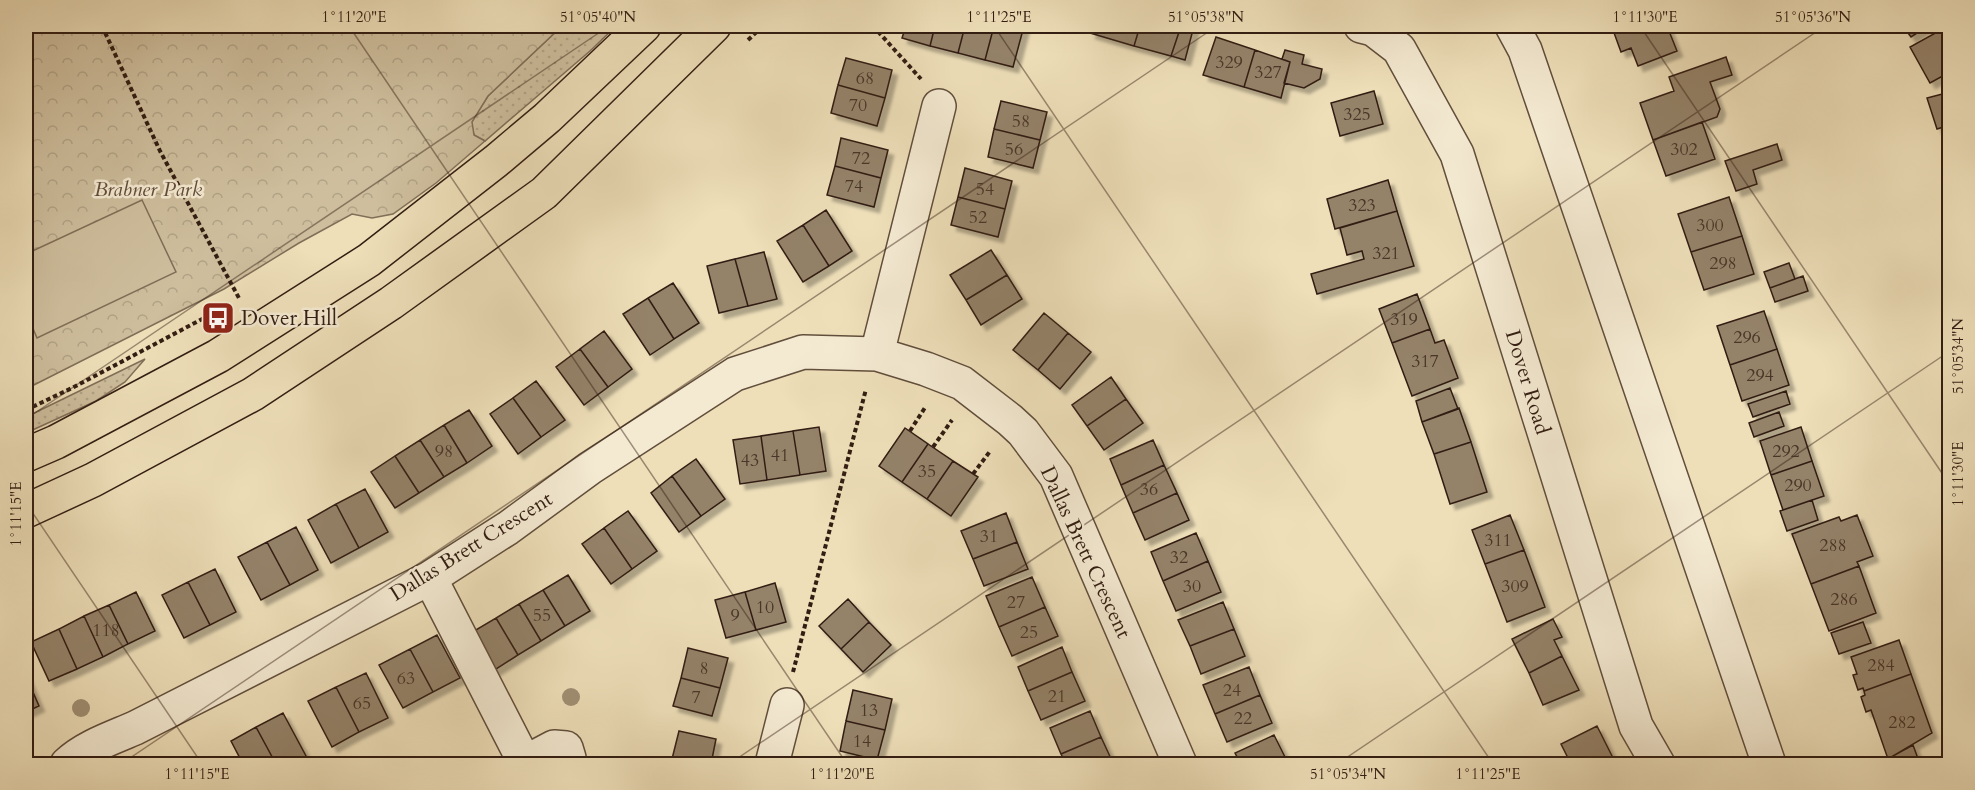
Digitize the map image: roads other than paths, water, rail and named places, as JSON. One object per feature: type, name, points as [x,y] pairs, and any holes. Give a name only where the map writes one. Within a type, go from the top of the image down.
[{"type":"main road","points":[[26,455],[56,442],[208,361],[369,260],[496,161],[547,118],[644,26]]},
{"type":"main road","points":[[26,511],[93,480],[253,394],[401,296],[544,193],[714,26]]},
{"type":"street","name":"Dover Road","points":[[1361,26],[1374,29],[1399,49],[1457,154],[1636,726],[1658,765]]},
{"type":"street","points":[[1512,26],[1525,50],[1769,765]]},
{"type":"street","points":[[877,354],[939,106]]},
{"type":"street","name":"Dallas Brett Crescent","points":[[67,765],[76,756],[430,578],[508,528],[590,468],[735,374],[803,352],[877,354],[962,383],[1010,420],[1034,445],[1056,476],[1180,765]]},
{"type":"street","points":[[430,578],[524,764],[554,747],[566,748],[569,758],[568,765]]},
{"type":"street","points":[[772,765],[787,705]]},
{"type":"place","name":"Dover Hill","points":[[218,318]]},
{"type":"park label","name":"Brabner Park","points":[[148,189]]}]
